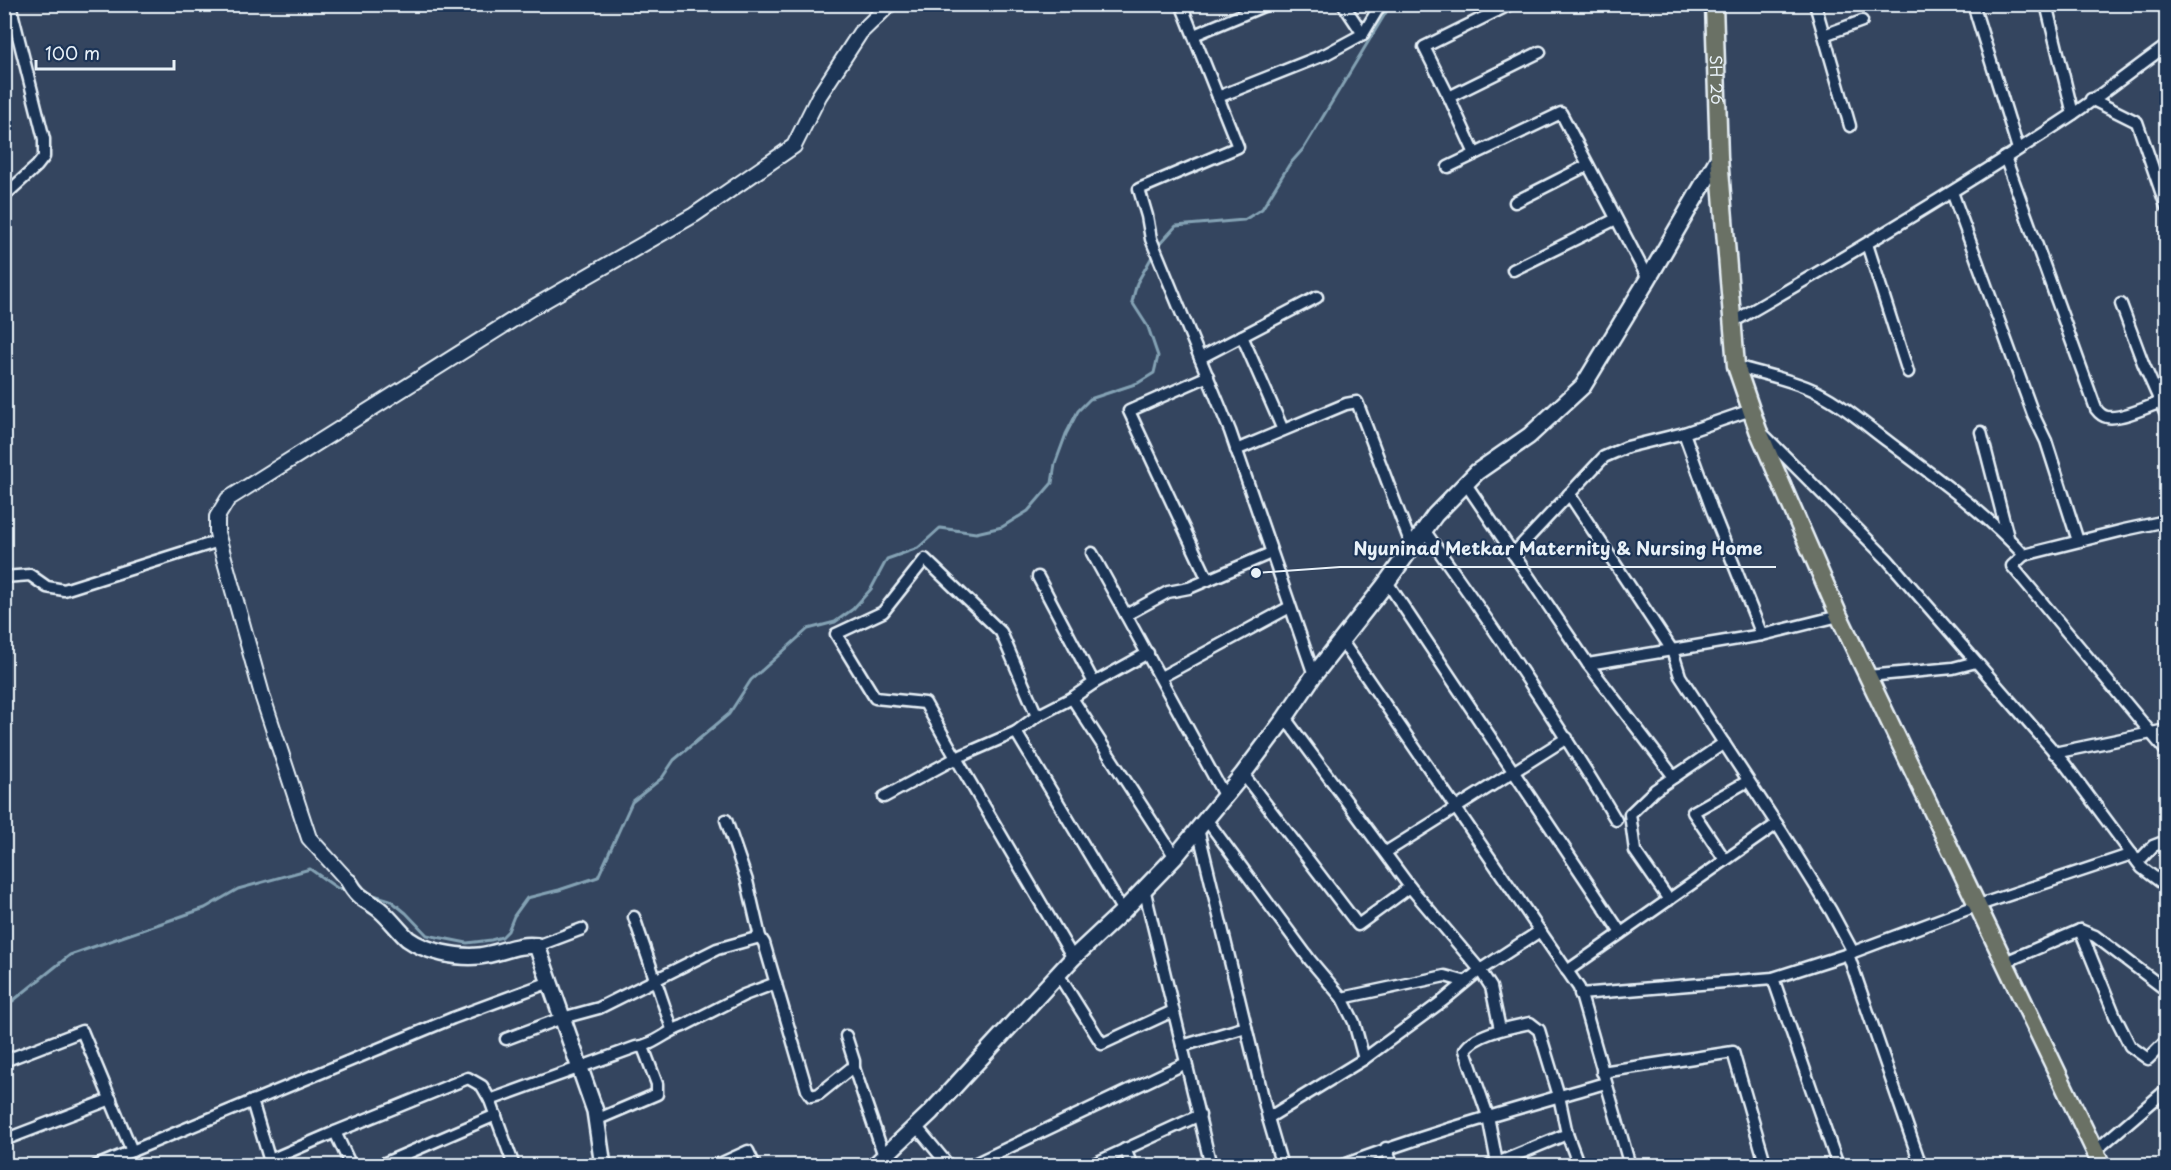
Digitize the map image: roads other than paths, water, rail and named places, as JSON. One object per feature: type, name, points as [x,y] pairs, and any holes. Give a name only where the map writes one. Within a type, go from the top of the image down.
[{"type":"main road","name":"SH 26","points":[[1718,6],[1719,157],[1736,366],[1758,430],[1839,616],[2098,1158]]},
{"type":"main road","points":[[879,1161],[916,1125],[1072,958],[1124,911],[1175,857],[1243,774],[1314,675],[1387,582],[1435,515],[1477,472],[1529,436],[1583,386],[1719,157]]},
{"type":"main road","points":[[352,888],[381,910],[408,939],[422,947],[448,954],[478,957],[525,944],[537,946],[596,1120],[603,1166]]},
{"type":"street","points":[[4,196],[44,157],[44,139],[10,4]]},
{"type":"street","points":[[352,888],[309,838],[263,698],[219,541],[217,517],[228,499],[530,309],[694,214],[794,146],[819,96],[860,33],[890,4]]},
{"type":"street","points":[[1182,4],[1238,147],[1139,189],[1151,239],[1236,450],[1314,675]]},
{"type":"street","points":[[1194,35],[1268,4]]},
{"type":"street","points":[[1343,4],[1363,34]]},
{"type":"street","points":[[1218,97],[1326,54],[1363,34],[1380,4]]},
{"type":"street","points":[[1475,154],[1424,47],[1511,4]]},
{"type":"street","points":[[1815,4],[1850,126]]},
{"type":"street","points":[[1973,4],[2018,149]]},
{"type":"street","points":[[2046,4],[2073,114]]},
{"type":"street","points":[[1824,35],[1862,21]]},
{"type":"street","points":[[1731,323],[1868,244],[1952,192],[2073,114],[2166,46]]},
{"type":"street","points":[[1449,97],[1540,52]]},
{"type":"street","points":[[2091,99],[2137,122],[2166,206]]},
{"type":"street","points":[[1448,167],[1561,113],[1648,279]]},
{"type":"street","points":[[2005,157],[2096,409],[2106,417],[2117,417],[2164,401]]},
{"type":"street","points":[[1515,202],[1588,165]]},
{"type":"street","points":[[1952,192],[2033,414],[2046,441],[2078,541]]},
{"type":"street","points":[[1513,270],[1616,219]]},
{"type":"street","points":[[1868,244],[1908,372]]},
{"type":"street","points":[[1200,358],[1317,297]]},
{"type":"street","points":[[2121,304],[2143,363],[2164,401],[2166,415]]},
{"type":"street","points":[[1242,336],[1283,430]]},
{"type":"street","points":[[1736,366],[1806,387],[1825,396],[1951,490],[2008,538],[2024,555]]},
{"type":"street","points":[[1208,376],[1129,411],[1208,580]]},
{"type":"street","points":[[1236,450],[1346,404],[1357,402],[1412,547]]},
{"type":"street","points":[[1514,554],[1604,457],[1627,447],[1684,433],[1751,410]]},
{"type":"street","points":[[1758,430],[1887,559],[2054,753],[2135,858],[2166,886]]},
{"type":"street","points":[[1981,432],[2008,538]]},
{"type":"street","points":[[1684,433],[1762,635]]},
{"type":"street","points":[[1466,484],[1588,664],[1674,777]]},
{"type":"street","points":[[1569,494],[1672,650],[1680,676],[1831,911],[1850,953],[1921,1166]]},
{"type":"street","points":[[2166,521],[2024,555],[2012,566],[2166,751]]},
{"type":"street","points":[[1424,530],[1496,631],[1567,738],[1616,820]]},
{"type":"street","points":[[4,576],[30,575],[47,587],[64,590],[219,541]]},
{"type":"street","points":[[1092,553],[1225,797]]},
{"type":"street","points":[[1126,615],[1168,592],[1189,588],[1271,553]]},
{"type":"street","points":[[1037,716],[1001,632],[925,559],[883,612],[836,634],[875,698],[925,703],[1072,958]]},
{"type":"street","points":[[1038,577],[1094,683]]},
{"type":"street","points":[[1387,582],[1621,933]]},
{"type":"street","points":[[1161,677],[1290,607]]},
{"type":"street","points":[[1588,664],[1762,635],[1839,616]]},
{"type":"street","points":[[1341,640],[1540,931],[1580,994],[1630,1166]]},
{"type":"street","points":[[884,797],[956,758],[1016,732],[1037,716],[1148,653]]},
{"type":"street","points":[[1868,676],[1953,668],[1976,662]]},
{"type":"street","points":[[1072,698],[1175,857]]},
{"type":"street","points":[[1285,718],[1410,886],[1491,987],[1500,1029]]},
{"type":"street","points":[[2054,753],[2166,730]]},
{"type":"street","points":[[1016,732],[1124,911]]},
{"type":"street","points":[[1386,852],[1567,738]]},
{"type":"street","points":[[1669,900],[1635,850],[1630,814],[1655,790],[1724,743]]},
{"type":"street","points":[[1243,774],[1358,925],[1410,886]]},
{"type":"street","points":[[1725,860],[1694,812],[1748,781]]},
{"type":"street","points":[[726,820],[747,881],[760,936],[807,1090],[811,1096],[819,1094],[854,1068]]},
{"type":"street","points":[[1202,824],[1342,998],[1354,1022],[1364,1059]]},
{"type":"street","points":[[1202,824],[1246,1027],[1282,1166]]},
{"type":"street","points":[[1567,971],[1777,824]]},
{"type":"street","points":[[1580,994],[1773,978],[1850,953],[1976,906],[2135,858],[2153,846],[2166,841]]},
{"type":"street","points":[[1144,888],[1200,1115],[1210,1166]]},
{"type":"street","points":[[634,917],[672,1029]]},
{"type":"street","points":[[537,946],[582,929]]},
{"type":"street","points":[[2080,930],[2115,1016],[2130,1046],[2148,1059],[2166,1041]]},
{"type":"street","points":[[2005,962],[2080,930],[2095,936],[2166,990]]},
{"type":"street","points":[[1268,1118],[1364,1059],[1444,1000],[1463,981],[1540,931]]},
{"type":"street","points":[[506,1039],[562,1018],[599,1008],[717,950],[760,936]]},
{"type":"street","points":[[1058,974],[1102,1044],[1173,1011]]},
{"type":"street","points":[[1342,998],[1445,976],[1463,981]]},
{"type":"street","points":[[1773,978],[1839,1166]]},
{"type":"street","points":[[96,1166],[453,1018],[550,982]]},
{"type":"street","points":[[490,1100],[579,1066],[636,1047],[643,1047],[672,1029],[683,1026],[744,995],[776,983]]},
{"type":"street","points":[[1567,1134],[1493,1164],[1488,1116],[1465,1050],[1469,1044],[1500,1029],[1530,1023],[1539,1030],[1559,1096],[1567,1134],[1579,1166]]},
{"type":"street","points":[[1182,1046],[1246,1027]]},
{"type":"street","points":[[4,1061],[82,1031],[132,1151]]},
{"type":"street","points":[[846,1036],[879,1161]]},
{"type":"street","points":[[596,1120],[657,1095],[657,1084],[643,1047]]},
{"type":"street","points":[[1602,1072],[1733,1052],[1766,1166]]},
{"type":"street","points":[[970,1166],[1186,1063]]},
{"type":"street","points":[[252,1101],[271,1163],[335,1132],[468,1078],[482,1086],[490,1100],[514,1166]]},
{"type":"street","points":[[1341,1166],[1386,1148],[1605,1083]]},
{"type":"street","points":[[2098,1158],[2166,1090]]},
{"type":"street","points":[[4,1140],[111,1099]]},
{"type":"street","points":[[378,1166],[496,1115]]},
{"type":"street","points":[[1089,1166],[1200,1115]]},
{"type":"street","points":[[916,1125],[949,1166]]},
{"type":"street","points":[[335,1132],[351,1166]]},
{"type":"street","points":[[1386,1148],[1393,1166]]},
{"type":"street","points":[[1125,1149],[1132,1166]]},
{"type":"street","points":[[715,1166],[748,1151],[755,1166]]},
{"type":"waterway","points":[[1158,246],[1176,226],[1244,220],[1262,209],[1289,165],[1304,148],[1391,4]]},
{"type":"waterway","points":[[367,893],[390,900],[427,935],[467,943],[502,937],[508,931],[514,916],[527,898],[598,877],[632,802],[662,778],[674,760],[729,714],[751,680],[808,629],[835,622],[853,609],[871,589],[887,559],[918,548],[940,528],[976,533],[1002,527],[1028,511],[1052,483],[1055,464],[1066,434],[1078,411],[1090,399],[1138,383],[1154,373],[1158,356],[1148,327],[1132,302],[1137,283],[1153,255]]},
{"type":"waterway","points":[[4,1008],[70,955],[205,908],[238,889],[310,869],[337,888],[349,890]]},
{"type":"place","name":"Nyuninad Metkar Maternity & Nursing Home","points":[[1256,573]]}]
